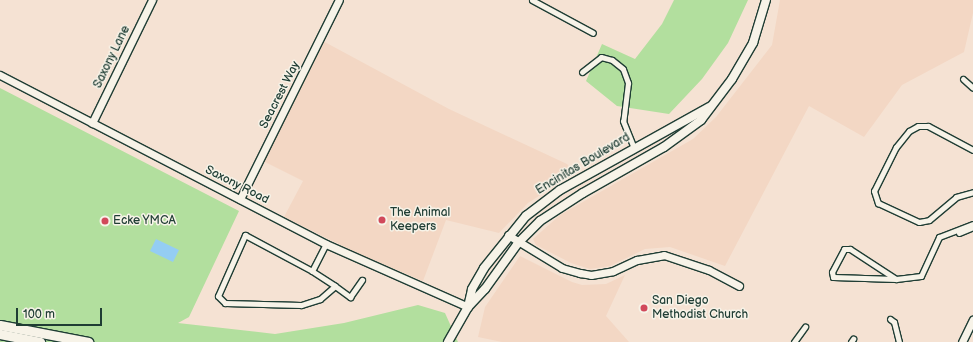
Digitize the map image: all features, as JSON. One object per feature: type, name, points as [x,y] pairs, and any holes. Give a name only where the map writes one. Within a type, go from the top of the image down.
[{"type":"highway","points":[[0,325],[88,342]]},
{"type":"highway","points":[[0,334],[40,342]]},
{"type":"main road","name":"Encinitas Boulevard","points":[[448,342],[468,307],[485,290],[518,243],[540,221],[560,207],[684,134],[702,120],[709,107],[732,79],[753,43],[766,0]]},
{"type":"main road","name":"Encinitas Boulevard","points":[[468,307],[472,289],[484,268],[508,235],[547,197],[709,107]]},
{"type":"street","name":"Saxony Lane","points":[[92,123],[152,0]]},
{"type":"street","name":"Seacrest Way","points":[[240,199],[339,0]]},
{"type":"street","points":[[532,0],[593,33]]},
{"type":"street","points":[[582,72],[601,57],[612,60],[623,69],[628,83],[623,121],[634,148]]},
{"type":"street","name":"Saxony Road","points":[[0,75],[326,244],[468,307]]},
{"type":"street","points":[[963,79],[973,88]]},
{"type":"street","points":[[973,150],[928,126],[918,126],[909,131],[896,147],[874,191],[878,203],[919,222],[929,220],[947,202],[956,197],[973,192]]},
{"type":"street","points":[[896,279],[850,249],[844,249],[840,254],[832,272],[834,277],[839,279],[896,279],[921,276],[939,237],[973,226]]},
{"type":"street","points":[[335,286],[320,299],[301,305],[225,303],[218,296],[245,235],[312,271],[335,286],[350,297],[362,280]]},
{"type":"street","points":[[508,235],[518,243],[562,268],[580,274],[591,275],[613,271],[637,260],[664,255],[709,270],[739,286]]},
{"type":"street","points":[[312,271],[326,244]]},
{"type":"street","points":[[890,319],[894,322],[899,342]]},
{"type":"street","points":[[962,342],[973,319]]},
{"type":"street","points":[[794,342],[805,327]]},
{"type":"shaded area","points":[[780,0],[973,0],[973,13],[964,52],[902,85],[864,137],[809,106],[725,266],[670,247],[645,249],[610,266],[590,269],[571,263],[536,245],[533,239],[560,215],[693,139],[716,117],[772,45]]},
{"type":"shaded area","points":[[321,40],[449,109],[567,164],[575,173],[528,203],[499,233],[446,220],[423,281],[359,254],[284,217],[303,181],[263,161]]},
{"type":"shaded area","points":[[520,256],[572,282],[582,285],[606,284],[625,275],[606,316],[629,342],[502,342],[478,337],[485,307]]},
{"type":"green space","points":[[674,0],[748,0],[728,43],[702,79],[669,114],[617,106],[586,81],[602,44],[635,59],[662,24]]},
{"type":"green space","points":[[0,88],[239,211],[189,317],[178,323],[275,334],[344,323],[418,305],[445,313],[458,342],[0,342]]},
{"type":"water","points":[[156,239],[179,250],[173,262],[150,251]]},
{"type":"place","name":"The Animal Keepers","points":[[382,220]]},
{"type":"place","name":"Ecke YMCA","points":[[105,221]]},
{"type":"place","name":"San Diego Methodist Church","points":[[644,308]]}]
